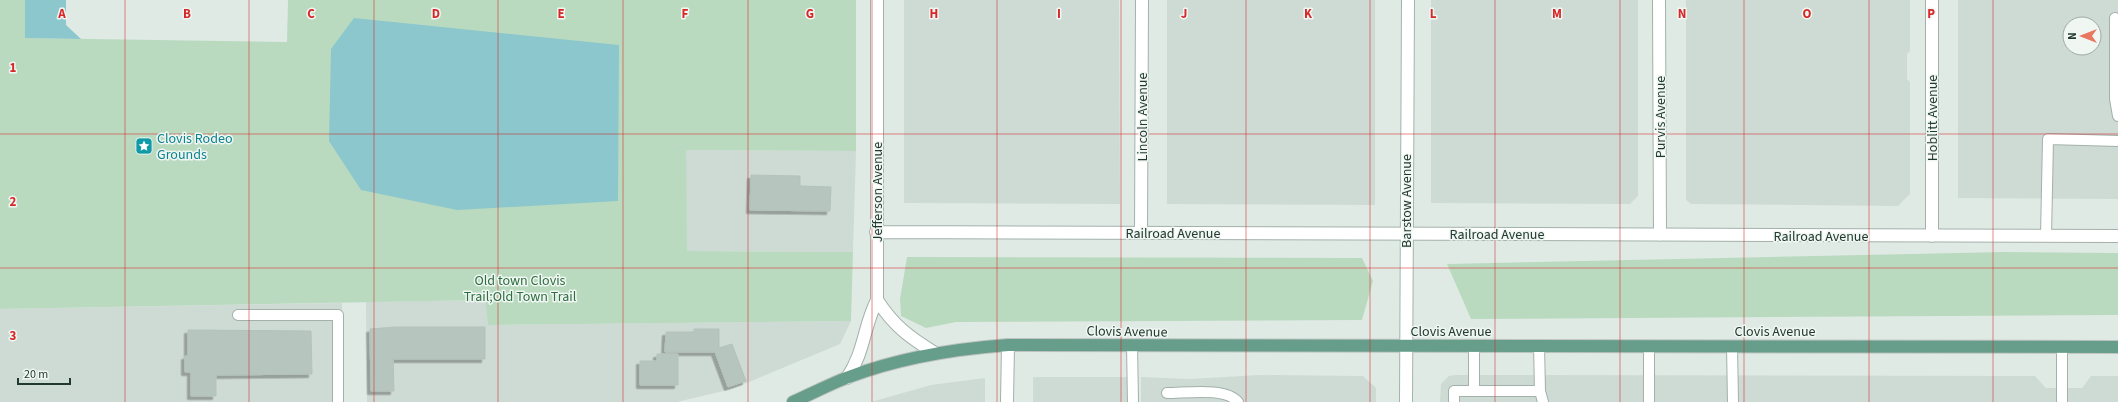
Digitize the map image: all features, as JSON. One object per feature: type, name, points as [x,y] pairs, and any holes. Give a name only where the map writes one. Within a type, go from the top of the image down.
[{"type":"main road","name":"Clovis Avenue","points":[[793,402],[847,378],[935,353],[1008,345],[1406,347],[2118,347]]},
{"type":"street","name":"Jefferson Avenue","points":[[847,378],[861,353],[868,318],[877,300],[877,0]]},
{"type":"street","name":"Lincoln Avenue","points":[[1141,233],[1142,0]]},
{"type":"street","name":"Barstow Avenue","points":[[1406,402],[1408,0]]},
{"type":"street","name":"Purvis Avenue","points":[[1660,0],[1660,235]]},
{"type":"street","name":"Hoblitt Avenue","points":[[1932,0],[1932,236]]},
{"type":"street","name":"Railroad Avenue","points":[[876,232],[2118,236]]},
{"type":"street","points":[[877,300],[894,324],[905,334],[935,353]]},
{"type":"street","points":[[1008,345],[1008,402]]},
{"type":"lane","points":[[2115,18],[2115,99],[2118,116]]},
{"type":"lane","points":[[2046,236],[2048,139],[2118,141]]},
{"type":"lane","points":[[238,314],[338,315],[338,402]]},
{"type":"lane","points":[[1132,345],[1133,402]]},
{"type":"lane","points":[[1474,346],[1474,391]]},
{"type":"lane","points":[[1539,346],[1540,391],[1544,402]]},
{"type":"lane","points":[[1649,402],[1650,346]]},
{"type":"lane","points":[[1732,346],[1733,402]]},
{"type":"lane","points":[[2062,346],[2062,402]]},
{"type":"lane","points":[[1454,402],[1454,391],[1540,391]]},
{"type":"lane","points":[[1167,393],[1225,393],[1235,398],[1238,402]]},
{"type":"shaded area","points":[[904,0],[1119,0],[1120,204],[904,203]]},
{"type":"shaded area","points":[[1167,0],[1375,0],[1375,205],[1167,204]]},
{"type":"shaded area","points":[[1431,0],[1638,0],[1638,196],[1630,204],[1431,203]]},
{"type":"shaded area","points":[[1686,0],[1910,0],[1910,51],[1907,54],[1907,79],[1910,82],[1910,194],[1898,206],[1691,204],[1686,200]]},
{"type":"shaded area","points":[[1958,0],[2118,0],[2118,199],[1958,198]]},
{"type":"shaded area","points":[[686,150],[856,151],[853,252],[686,251]]},
{"type":"shaded area","points":[[485,300],[488,325],[851,321],[840,344],[732,389],[677,402],[367,402],[366,302]]},
{"type":"shaded area","points":[[342,303],[343,402],[0,402],[0,309]]},
{"type":"shaded area","points":[[1259,375],[1363,376],[1376,388],[1376,402],[1141,402],[1141,377],[1190,379]]},
{"type":"shaded area","points":[[1449,376],[2035,376],[2046,388],[2082,388],[2091,376],[2118,376],[2118,402],[1440,402],[1441,384]]},
{"type":"shaded area","points":[[1033,377],[1129,377],[1129,402],[1033,402]]},
{"type":"shaded area","points":[[985,378],[985,402],[871,402],[931,385]]},
{"type":"green space","name":"Old town Clovis Trail;Old Town Trail","points":[[0,0],[25,0],[25,38],[287,42],[288,0],[856,0],[856,151],[686,150],[687,251],[853,252],[851,321],[488,325],[485,300],[0,309]]},
{"type":"green space","points":[[2003,252],[2118,253],[2118,315],[1471,319],[1447,264]]},
{"type":"green space","points":[[907,257],[1362,258],[1373,281],[1362,320],[956,322],[926,328],[901,316],[900,299]]},
{"type":"water","points":[[25,0],[66,0],[66,25],[81,39],[25,38]]},
{"type":"water","points":[[354,18],[619,45],[618,201],[457,210],[361,190],[329,141],[331,49]]},
{"type":"building","points":[[751,175],[800,176],[800,186],[831,187],[830,211],[750,210]]},
{"type":"building","points":[[395,327],[485,327],[485,359],[393,359],[394,391],[371,391],[370,329]]},
{"type":"building","points":[[694,329],[719,329],[719,348],[732,344],[746,381],[728,387],[715,352],[665,352],[666,332],[694,332]]},
{"type":"building","points":[[188,330],[311,331],[312,374],[216,375],[216,396],[191,396],[191,372],[185,372],[185,356],[188,356]]},
{"type":"building","points":[[657,354],[678,354],[678,385],[640,385],[640,361],[657,361]]},
{"type":"place","name":"Clovis Rodeo Grounds","points":[[144,146]]}]
